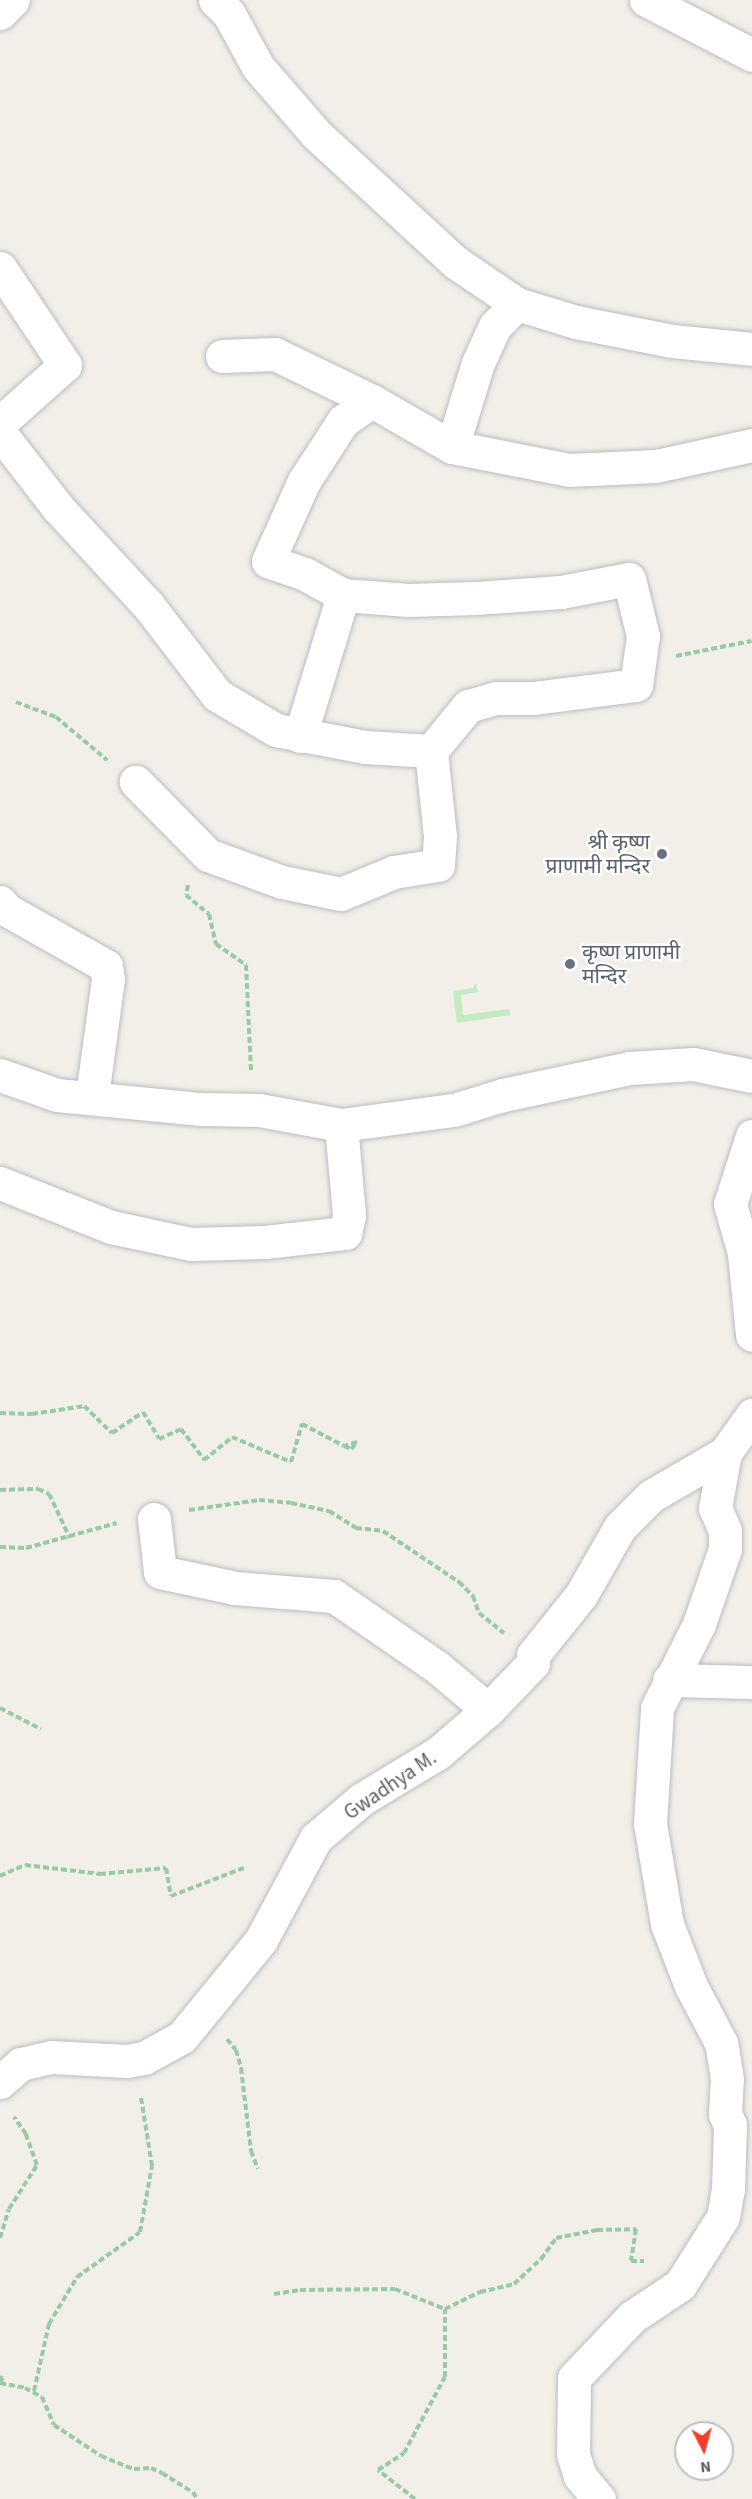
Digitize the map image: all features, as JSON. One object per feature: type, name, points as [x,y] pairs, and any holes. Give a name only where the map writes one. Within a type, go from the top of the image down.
[{"type":"street","points":[[0,13],[13,0]]},
{"type":"street","points":[[215,0],[229,14],[258,67],[317,135],[455,262],[517,304],[576,322],[672,341],[752,349]]},
{"type":"street","points":[[646,0],[752,55]]},
{"type":"street","points":[[0,268],[65,364],[0,423]]},
{"type":"street","points":[[452,447],[478,363],[495,326],[517,304]]},
{"type":"street","points":[[222,356],[275,354],[372,401],[452,447],[569,470],[656,466],[752,445]]},
{"type":"street","points":[[136,782],[208,855],[282,882],[341,894],[394,872],[438,865],[440,836],[431,751],[468,706],[496,698],[533,698],[636,685],[642,662],[643,636],[629,579],[561,592],[408,600],[343,595],[305,574],[268,561],[304,481],[343,421],[372,401]]},
{"type":"street","points":[[0,433],[59,509],[148,605],[217,695],[276,730],[365,747],[431,751]]},
{"type":"street","points":[[300,736],[343,595]]},
{"type":"street","points":[[0,902],[16,915],[105,966],[108,979],[92,1096]]},
{"type":"street","points":[[0,1075],[57,1095],[92,1096],[201,1109],[259,1110],[341,1125],[454,1110],[503,1095],[630,1068],[693,1064],[752,1076]]},
{"type":"street","points":[[0,1184],[111,1227],[191,1244],[265,1242],[345,1233],[349,1215],[341,1125]]},
{"type":"street","points":[[752,1136],[730,1204],[744,1254],[752,1335]]},
{"type":"street","name":"Gwadhya M.","points":[[10,2073],[51,2057],[99,2062],[144,2058],[182,2037],[261,1940],[316,1838],[362,1799],[438,1753],[489,1710],[533,1664],[533,1655],[581,1595],[620,1527],[651,1496],[725,1453],[752,1415]]},
{"type":"street","points":[[599,2499],[580,2476],[573,2454],[574,2378],[632,2317],[680,2285],[723,2217],[728,2190],[730,2125],[725,2114],[728,2079],[721,2043],[691,1986],[667,1924],[650,1824],[657,1708],[699,1623],[725,1549],[724,1531],[716,1508],[725,1453]]},
{"type":"street","points":[[154,1519],[160,1572],[235,1588],[334,1596],[437,1667],[489,1710]]},
{"type":"street","points":[[669,1680],[752,1682]]},
{"type":"path","points":[[642,662],[752,641]]},
{"type":"path","points":[[16,702],[56,717],[136,782]]},
{"type":"path","points":[[208,855],[189,880],[186,895],[209,914],[216,944],[246,965],[251,1071],[259,1110]]},
{"type":"path","points":[[0,1413],[32,1414],[84,1406],[112,1433],[143,1412],[159,1439],[181,1429],[204,1460],[232,1437],[291,1462],[302,1424],[344,1446]]},
{"type":"path","points":[[0,1490],[38,1489],[49,1494],[70,1538]]},
{"type":"path","points":[[0,1547],[26,1548],[70,1538],[116,1523],[154,1519],[201,1508],[259,1500],[329,1511],[356,1528],[383,1531],[459,1582],[473,1596],[479,1613],[533,1655]]},
{"type":"path","points":[[0,1708],[41,1729]]},
{"type":"path","points":[[0,1876],[25,1865],[100,1874],[166,1868],[171,1896],[246,1867]]},
{"type":"path","points":[[207,2008],[236,2050],[251,2151],[258,2169]]},
{"type":"path","points":[[34,2391],[49,2324],[77,2277],[140,2232],[152,2166],[141,2107],[140,2075],[144,2058]]},
{"type":"path","points":[[0,2238],[9,2208],[37,2165],[26,2134],[10,2112],[18,2089],[10,2073]]},
{"type":"path","points":[[274,2294],[320,2289],[395,2289],[445,2308],[480,2292],[514,2284],[541,2259],[556,2238],[636,2229],[631,2261],[651,2258]]},
{"type":"path","points":[[415,2499],[378,2470],[410,2444],[445,2377],[445,2308]]},
{"type":"path","points":[[0,2376],[6,2385]]},
{"type":"path","points":[[0,2383],[34,2391],[42,2397],[54,2425],[74,2439],[112,2461],[162,2473],[193,2492],[197,2499]]},
{"type":"green space","points":[[476,983],[478,992],[461,995],[463,1015],[509,1009],[510,1015],[457,1023],[453,991],[473,988]]},
{"type":"place","name":"श्री कृष्ण प्राणामी मन्दिर","points":[[662,854]]},
{"type":"place","name":"कृष्ण प्राणामी मन्दिर","points":[[570,964]]}]
